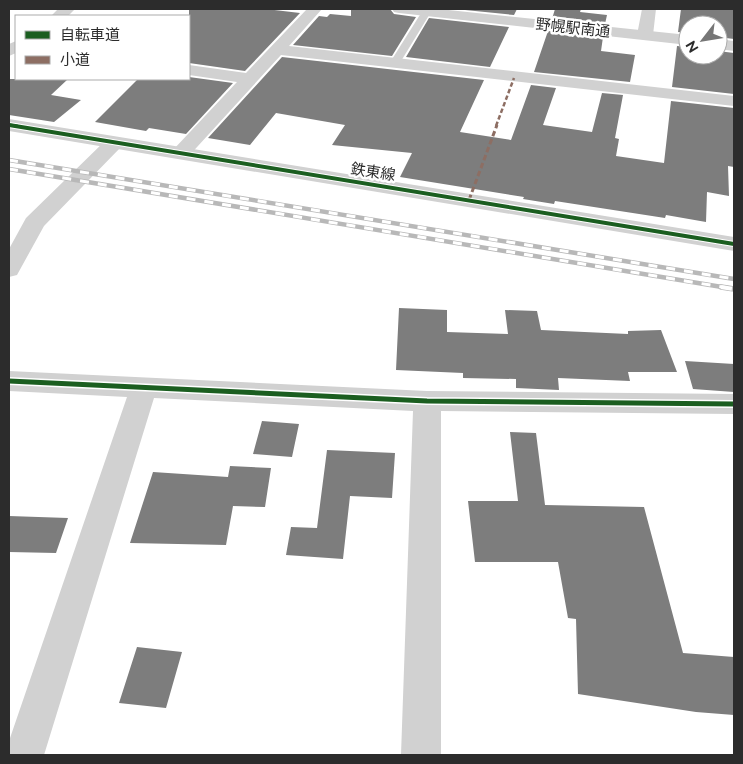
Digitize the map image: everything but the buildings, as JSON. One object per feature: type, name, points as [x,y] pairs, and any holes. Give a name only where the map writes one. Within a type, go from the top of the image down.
[{"type":"street","points":[[180,154],[315,9]]},
{"type":"street","name":"野幌駅南通","points":[[399,9],[678,39]]},
{"type":"street","points":[[645,35],[649,9]]},
{"type":"street","points":[[277,50],[734,102]]},
{"type":"street","points":[[190,70],[249,79]]},
{"type":"street","name":"鉄東線","points":[[9,125],[734,244]]},
{"type":"street","points":[[9,270],[34,223],[114,143]]},
{"type":"street","points":[[9,381],[427,401],[734,404]]},
{"type":"street","points":[[24,755],[144,386]]},
{"type":"street","points":[[421,755],[427,401]]},
{"type":"lane","points":[[394,64],[426,12]]},
{"type":"railway","points":[[9,160],[734,279]]},
{"type":"railway","points":[[9,169],[728,288]]},
{"type":"railway","points":[[721,287],[734,289]]},
{"type":"marked path","points":[[469,200],[514,78]]},
{"type":"cycle path","points":[[9,125],[734,244]]},
{"type":"cycle path","points":[[9,381],[427,401],[734,404]]}]
